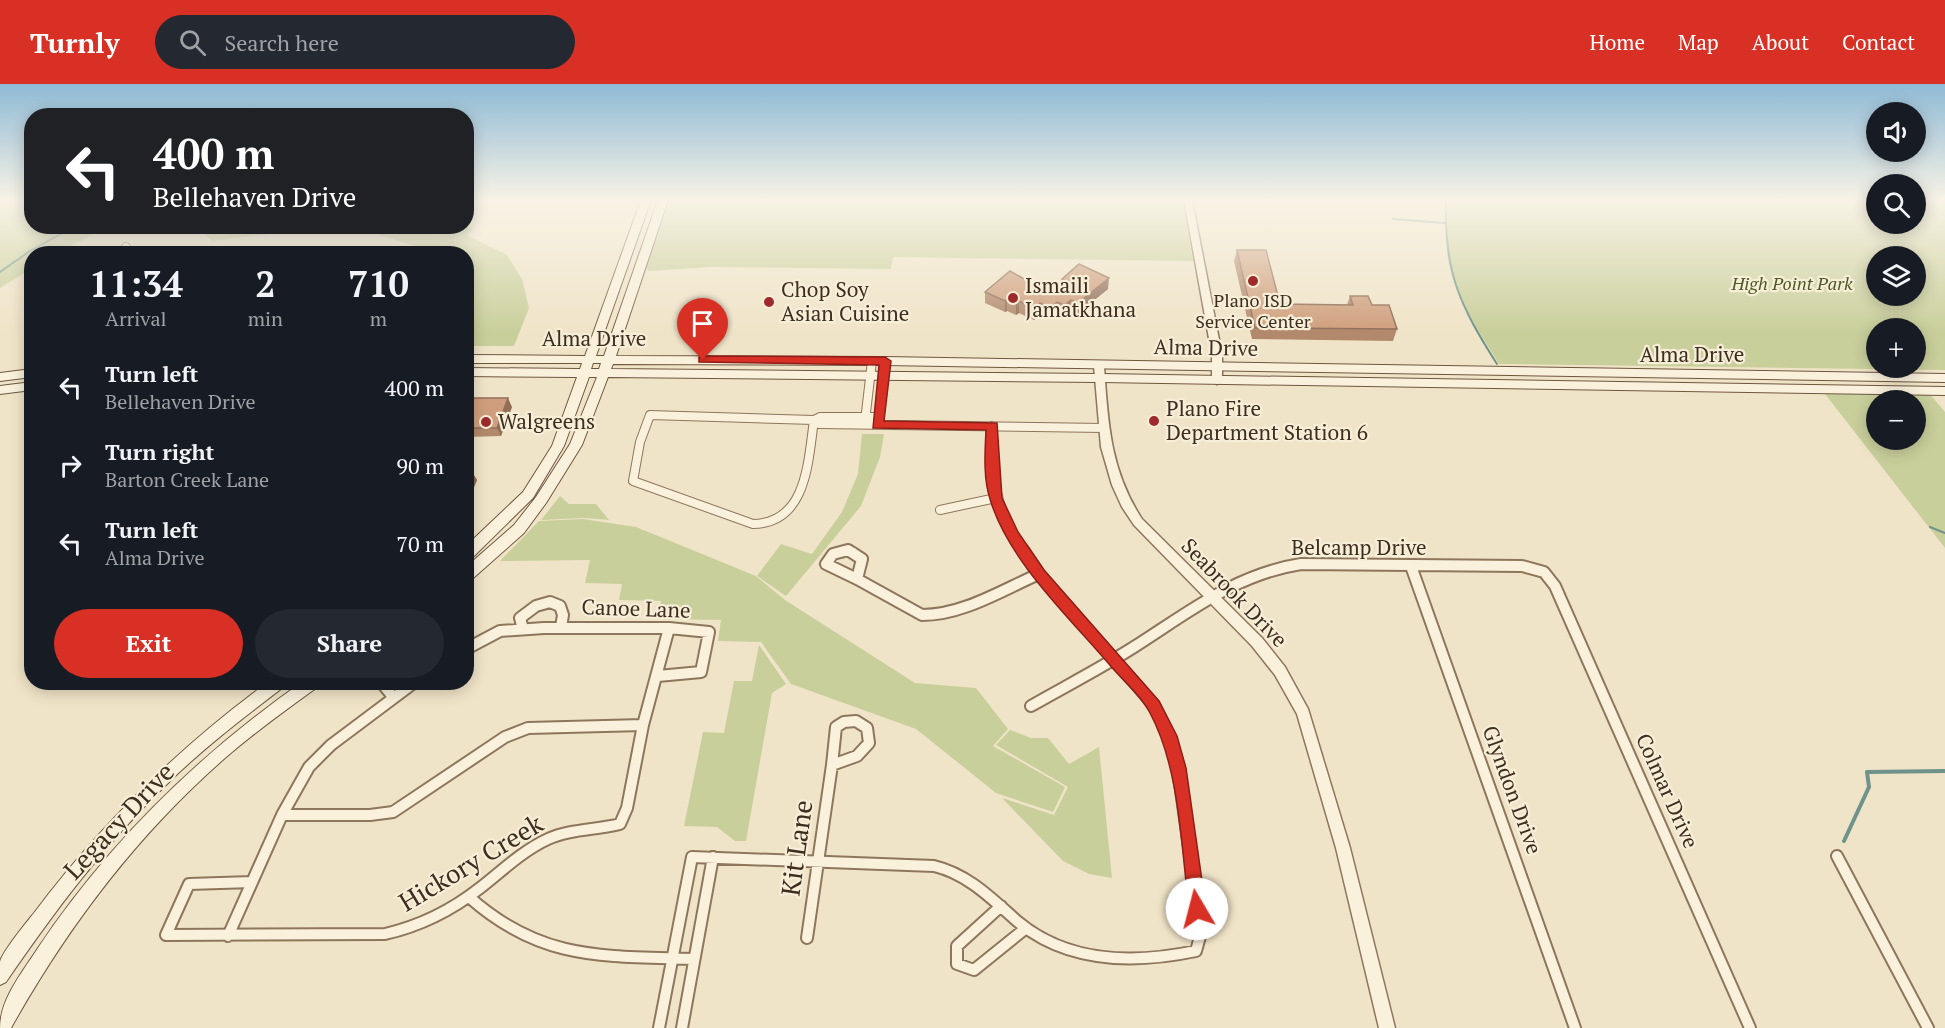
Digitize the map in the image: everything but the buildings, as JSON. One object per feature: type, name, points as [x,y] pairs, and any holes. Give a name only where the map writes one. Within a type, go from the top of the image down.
[{"type":"main road","points":[[474,547],[528,495],[558,446],[630,244]]},
{"type":"main road","points":[[474,570],[503,546],[541,500],[576,445],[604,373],[648,244]]},
{"type":"main road","points":[[620,273],[638,273]]},
{"type":"main road","name":"Alma Drive","points":[[474,359],[885,361],[1100,372],[1217,374],[1421,383],[1866,391]]},
{"type":"main road","points":[[767,375],[768,360]]},
{"type":"main road","points":[[1415,371],[1421,383]]},
{"type":"main road","name":"Alma Drive","points":[[1217,374],[1415,371],[1866,376]]},
{"type":"main road","name":"Alma Drive","points":[[474,372],[884,376],[1100,372]]},
{"type":"main road","points":[[0,377],[24,374]]},
{"type":"main road","name":"Alma Drive","points":[[1926,377],[1945,378]]},
{"type":"main road","points":[[0,390],[24,387]]},
{"type":"main road","name":"Alma Drive","points":[[1926,391],[1945,391]]},
{"type":"main road","points":[[528,495],[541,500]]},
{"type":"main road","name":"Legacy Drive","points":[[0,976],[62,886],[144,794],[235,714],[269,690]]},
{"type":"main road","name":"Legacy Drive","points":[[1,1028],[24,984],[73,909],[138,831],[166,801],[274,710],[303,690]]},
{"type":"main road","points":[[144,794],[166,801]]},
{"type":"street","points":[[1195,244],[1217,374]]},
{"type":"street","points":[[865,421],[872,361]]},
{"type":"street","points":[[878,421],[885,361]]},
{"type":"street","name":"Seabrook Drive","points":[[1100,372],[1108,463],[1127,508],[1268,655],[1303,713],[1343,848],[1387,1028]]},
{"type":"street","points":[[814,420],[804,481],[783,517],[772,525],[753,524],[633,482],[648,417],[674,415],[814,420],[819,424],[878,421],[1104,428]]},
{"type":"street","points":[[659,1028],[692,857],[819,859],[938,867],[960,876],[1001,906],[1026,928],[1048,943],[1065,950],[1114,959],[1196,951],[1201,933],[1174,751],[1154,705],[1039,574],[1012,534],[996,498],[991,460],[992,426]]},
{"type":"street","points":[[940,510],[996,498]]},
{"type":"street","name":"Belcamp Drive","points":[[1031,706],[1115,659],[1212,597],[1256,573],[1282,565],[1522,566],[1545,572]]},
{"type":"street","name":"Glyndon Drive","points":[[1411,566],[1575,1028]]},
{"type":"street","name":"Colmar Drive","points":[[1545,572],[1555,586],[1750,1028]]},
{"type":"street","points":[[857,579],[922,615],[930,616],[948,613],[1039,574]]},
{"type":"street","name":"Canoe Lane","points":[[524,629],[520,618],[528,608],[538,603],[553,603],[561,609],[563,614],[561,627]]},
{"type":"street","points":[[282,815],[370,815],[393,812],[505,737],[528,728],[643,725],[658,676],[669,628]]},
{"type":"street","name":"Canoe Lane","points":[[474,645],[500,631],[524,629],[669,628],[710,632],[701,672],[658,676]]},
{"type":"street","points":[[387,690],[393,697]]},
{"type":"street","points":[[228,936],[298,783],[331,745],[404,690]]},
{"type":"street","name":"Kit Lane","points":[[807,938],[836,727],[844,722],[863,724],[869,737],[869,743],[863,752],[832,765]]},
{"type":"street","name":"Hickory Creek","points":[[252,882],[189,884],[166,934],[228,936],[385,934],[418,924],[469,897],[518,857],[547,839],[575,831],[620,824],[627,808],[643,725]]},
{"type":"street","points":[[1837,856],[1928,1028]]},
{"type":"street","points":[[682,1028],[713,857]]},
{"type":"street","points":[[469,897],[486,915],[517,934],[544,946],[574,953],[694,959]]},
{"type":"street","points":[[1001,906],[957,946],[957,964],[974,970],[1026,928]]},
{"type":"green space","points":[[0,244],[75,244],[71,246],[24,246],[24,273],[0,288]]},
{"type":"green space","points":[[408,244],[485,244],[507,255],[522,279],[529,308],[514,346],[474,346],[474,246]]},
{"type":"green space","points":[[654,244],[1190,244],[1193,261],[893,257],[891,269],[709,267],[649,271],[646,268]]},
{"type":"green space","name":"High Point Park","points":[[1447,244],[1945,244],[1945,370],[1926,370],[1926,318],[1866,318],[1866,369],[1499,364],[1460,296],[1450,266]]},
{"type":"green space","points":[[1825,394],[1866,394],[1866,447]]},
{"type":"green space","points":[[1926,394],[1930,394],[1945,412],[1945,548],[1869,450],[1926,450]]},
{"type":"green space","points":[[862,434],[884,434],[880,457],[861,506],[786,596],[757,576],[781,544],[812,554],[842,512],[858,474]]},
{"type":"green space","points":[[560,496],[569,504],[596,504],[609,520],[584,518],[541,520]]},
{"type":"green space","points":[[583,519],[636,527],[756,576],[785,600],[915,683],[976,688],[1008,729],[993,746],[1065,787],[1053,812],[996,793],[916,729],[791,684],[761,642],[718,641],[721,620],[657,619],[661,601],[619,600],[622,584],[585,583],[590,560],[500,561],[539,521]]},
{"type":"green space","points":[[759,645],[786,684],[772,693],[746,841],[735,841],[717,827],[684,826],[703,732],[724,733],[734,681],[752,681]]},
{"type":"green space","points":[[1010,730],[1031,738],[1048,738],[1069,764],[1099,747],[1112,878],[1089,874],[1063,861],[1002,798],[1054,815],[1068,787],[996,745]]},
{"type":"waterway","points":[[39,246],[43,244]]},
{"type":"waterway","points":[[1448,244],[1456,286],[1473,323],[1497,364]]},
{"type":"waterway","points":[[0,272],[24,255]]},
{"type":"waterway","points":[[1930,527],[1945,533]]},
{"type":"waterway","points":[[1844,841],[1869,787],[1867,772],[1945,771]]},
{"type":"place","name":"Plano ISD Service Center","points":[[1253,281]]},
{"type":"place","name":"Ismaili Jamatkhana","points":[[1013,298]]},
{"type":"place","name":"Chop Soy Asian Cuisine","points":[[769,302]]},
{"type":"place","name":"Plano Fire Department Station 6","points":[[1154,421]]},
{"type":"place","name":"Walgreens","points":[[486,422]]},
{"type":"route","points":[[703,360],[885,361],[878,425],[992,426],[991,460],[996,498],[1012,534],[1039,574],[1154,705],[1169,736],[1179,768],[1197,909]]}]
